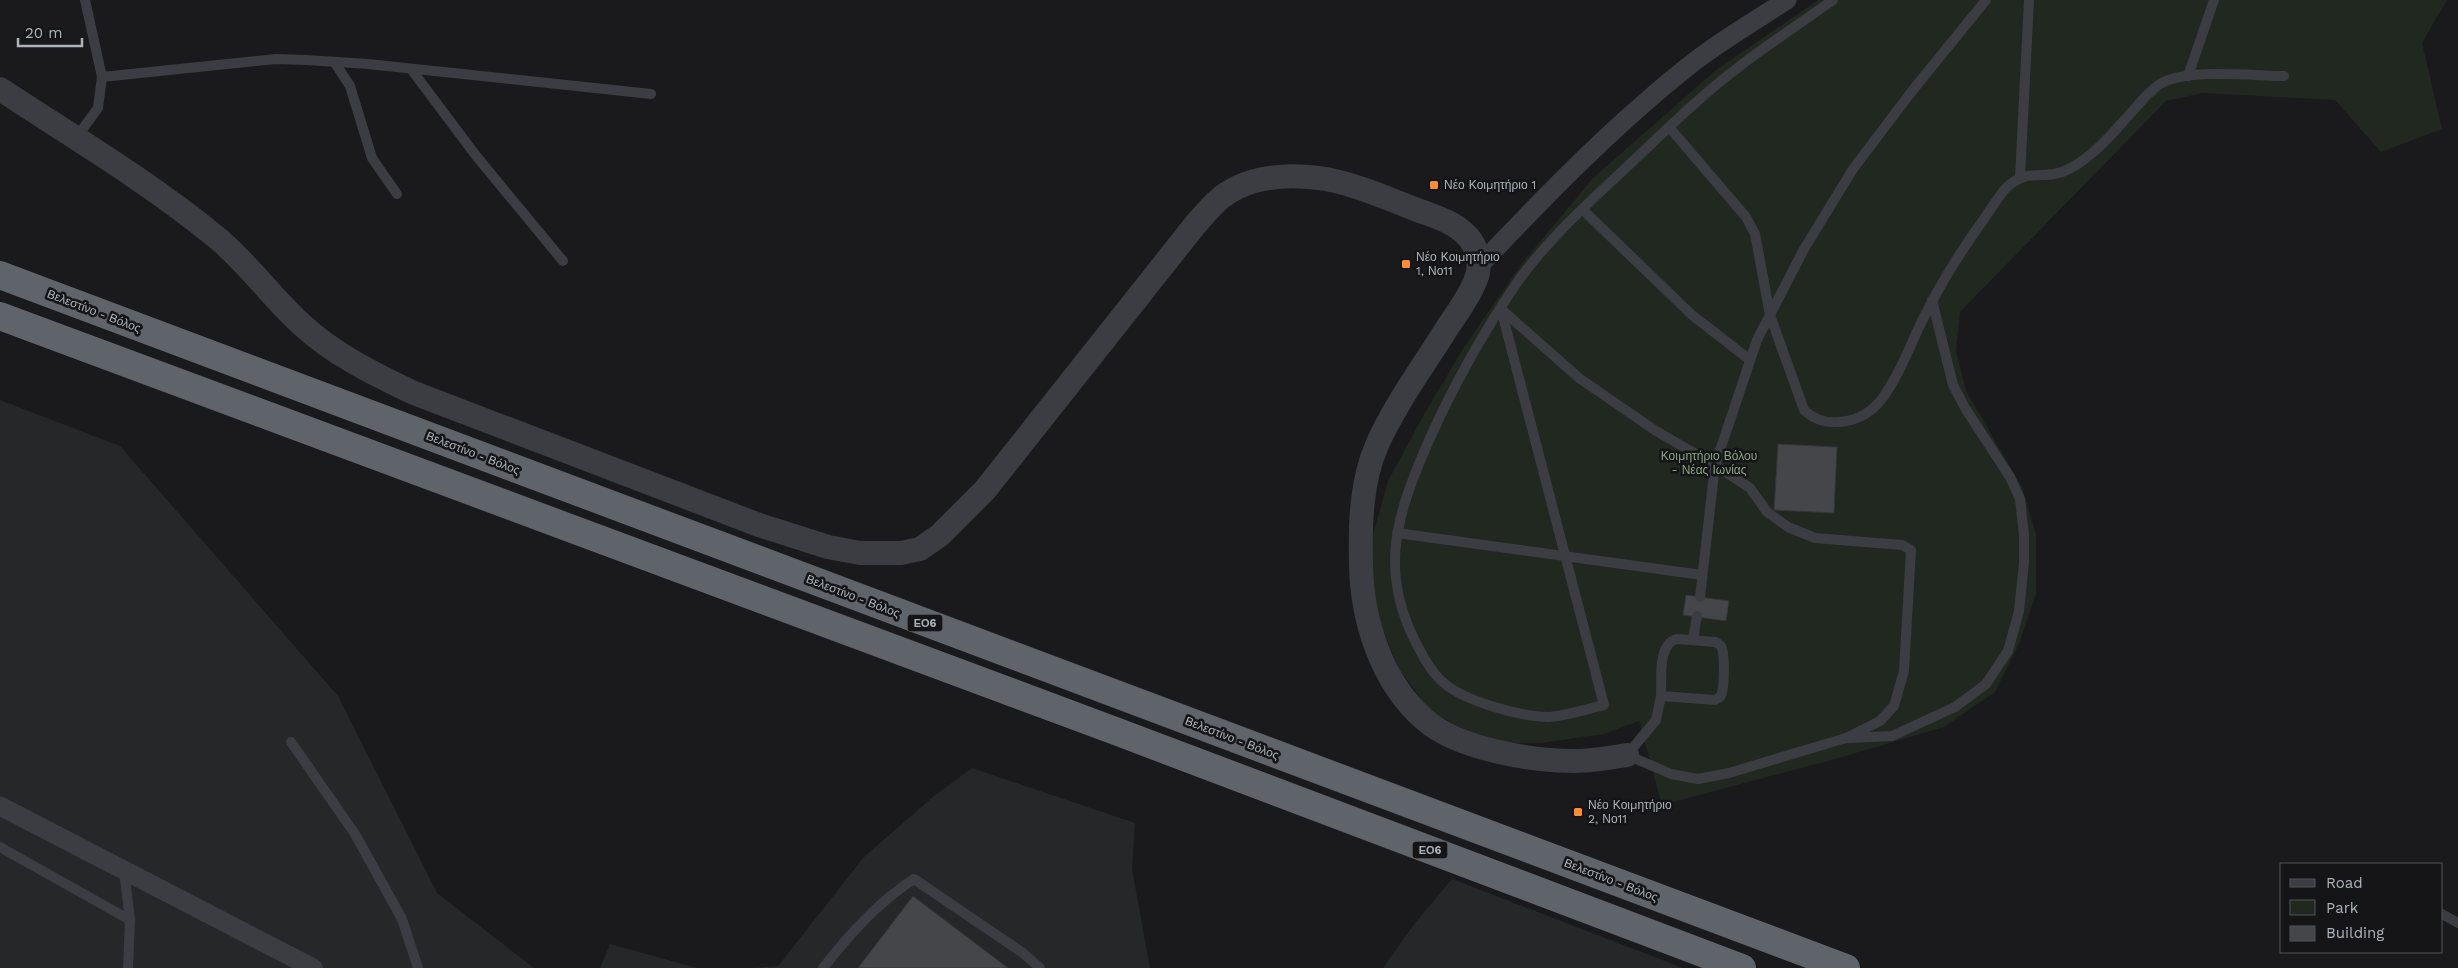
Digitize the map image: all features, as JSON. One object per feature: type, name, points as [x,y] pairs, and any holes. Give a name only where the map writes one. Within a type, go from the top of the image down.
[{"type":"highway","name":"Βελεστίνο - Βόλος","points":[[0,275],[1846,968]]},
{"type":"highway","name":"ΕΟ6","points":[[0,316],[1729,966]]},
{"type":"street","points":[[1479,266],[1546,196],[1642,106],[1696,61],[1787,0]]},
{"type":"street","points":[[0,89],[148,187],[217,238],[258,277],[301,324],[336,352],[379,376],[414,393],[759,525],[828,547],[860,553],[901,553],[920,549],[961,516],[1069,387],[1195,225],[1218,200],[1240,187],[1262,179],[1300,176],[1338,182],[1360,188],[1458,228],[1471,240],[1476,250],[1479,266],[1475,282],[1378,444],[1369,467],[1360,535],[1362,595],[1368,622],[1377,650],[1395,685],[1425,720],[1453,737],[1492,749],[1556,761],[1597,760],[1627,755]]},
{"type":"street","points":[[0,806],[313,968]]},
{"type":"lane","points":[[75,138],[98,108],[102,77],[85,0]]},
{"type":"lane","points":[[1501,309],[1604,705],[1549,717],[1522,714],[1474,699],[1449,688],[1432,672],[1414,640],[1397,598],[1394,561],[1397,533],[1406,500],[1439,419],[1501,309],[1517,283],[1582,209],[1669,127],[1738,67],[1833,0]]},
{"type":"lane","points":[[1700,597],[1715,465],[1757,340],[1804,249],[1853,169],[1912,91],[1986,0]]},
{"type":"lane","points":[[2020,177],[2029,0]]},
{"type":"lane","points":[[2188,76],[2214,0]]},
{"type":"lane","points":[[102,77],[276,59],[411,69],[651,94]]},
{"type":"lane","points":[[336,63],[350,86],[372,158],[397,194]]},
{"type":"lane","points":[[411,69],[477,157],[563,261]]},
{"type":"lane","points":[[1669,127],[1735,202],[1755,234],[1770,315],[1804,410],[1811,417],[1830,423],[1861,416],[1880,400],[1905,357],[1932,300],[1962,250],[2005,189],[2020,177],[2054,175],[2084,161],[2160,84],[2172,79],[2199,74],[2284,76]]},
{"type":"lane","points":[[1582,209],[1692,315],[1750,360]]},
{"type":"lane","points":[[1846,738],[1892,736],[1955,707],[1986,684],[2008,651],[2019,611],[2024,562],[2024,535],[2020,499],[2010,477],[1964,408],[1953,385],[1932,300]]},
{"type":"lane","points":[[1501,309],[1578,378],[1656,431],[1715,465],[1750,488],[1766,512],[1788,527],[1815,538],[1902,545],[1912,550],[1904,671],[1894,706],[1880,721],[1846,738],[1729,773],[1698,779],[1670,774],[1627,755],[1656,720],[1661,696],[1664,651],[1667,644],[1677,639],[1693,639],[1715,642],[1722,647],[1722,694],[1715,700],[1661,696]]},
{"type":"lane","points":[[1397,533],[1702,575]]},
{"type":"lane","points":[[1693,639],[1697,616]]},
{"type":"lane","points":[[291,742],[355,834],[402,919],[418,968]]},
{"type":"lane","points":[[0,847],[130,920]]},
{"type":"lane","points":[[124,870],[130,920],[128,968]]},
{"type":"lane","points":[[823,968],[842,944],[892,892],[914,879],[1023,953],[1040,968]]},
{"type":"lane","points":[[2443,915],[2458,923]]},
{"type":"shaded area","points":[[0,400],[120,446],[338,696],[437,893],[534,968],[0,968]]},
{"type":"shaded area","points":[[972,768],[1135,823],[1132,869],[1150,968],[754,968],[778,966],[864,857],[934,796]]},
{"type":"shaded area","points":[[1452,879],[1683,968],[1383,968],[1415,923]]},
{"type":"shaded area","points":[[610,944],[697,968],[600,968]]},
{"type":"green space","name":"Κοιμητήριο Βόλου - Νέας Ιωνίας","points":[[1818,0],[2447,0],[2422,43],[2442,129],[2381,152],[2335,100],[2203,93],[2166,101],[1960,312],[1956,351],[1966,391],[2022,487],[2036,534],[2036,593],[2019,644],[1995,692],[1944,727],[1835,759],[1662,805],[1639,721],[1604,734],[1541,743],[1506,743],[1469,732],[1430,711],[1399,669],[1380,624],[1368,579],[1373,535],[1388,481],[1422,418],[1464,347],[1523,262],[1593,178],[1716,70]]},
{"type":"building","points":[[1778,444],[1837,447],[1834,513],[1774,510]]},
{"type":"building","points":[[1686,595],[1729,601],[1726,621],[1683,615]]},
{"type":"building","points":[[913,896],[1008,968],[858,968]]},
{"type":"place","name":"Νέο Κοιμητήριο 1","points":[[1434,185]]},
{"type":"place","name":"Νέο Κοιμητήριο 1, Νο11","points":[[1406,264]]},
{"type":"place","name":"Νέο Κοιμητήριο 2, Νο11","points":[[1578,812]]}]
